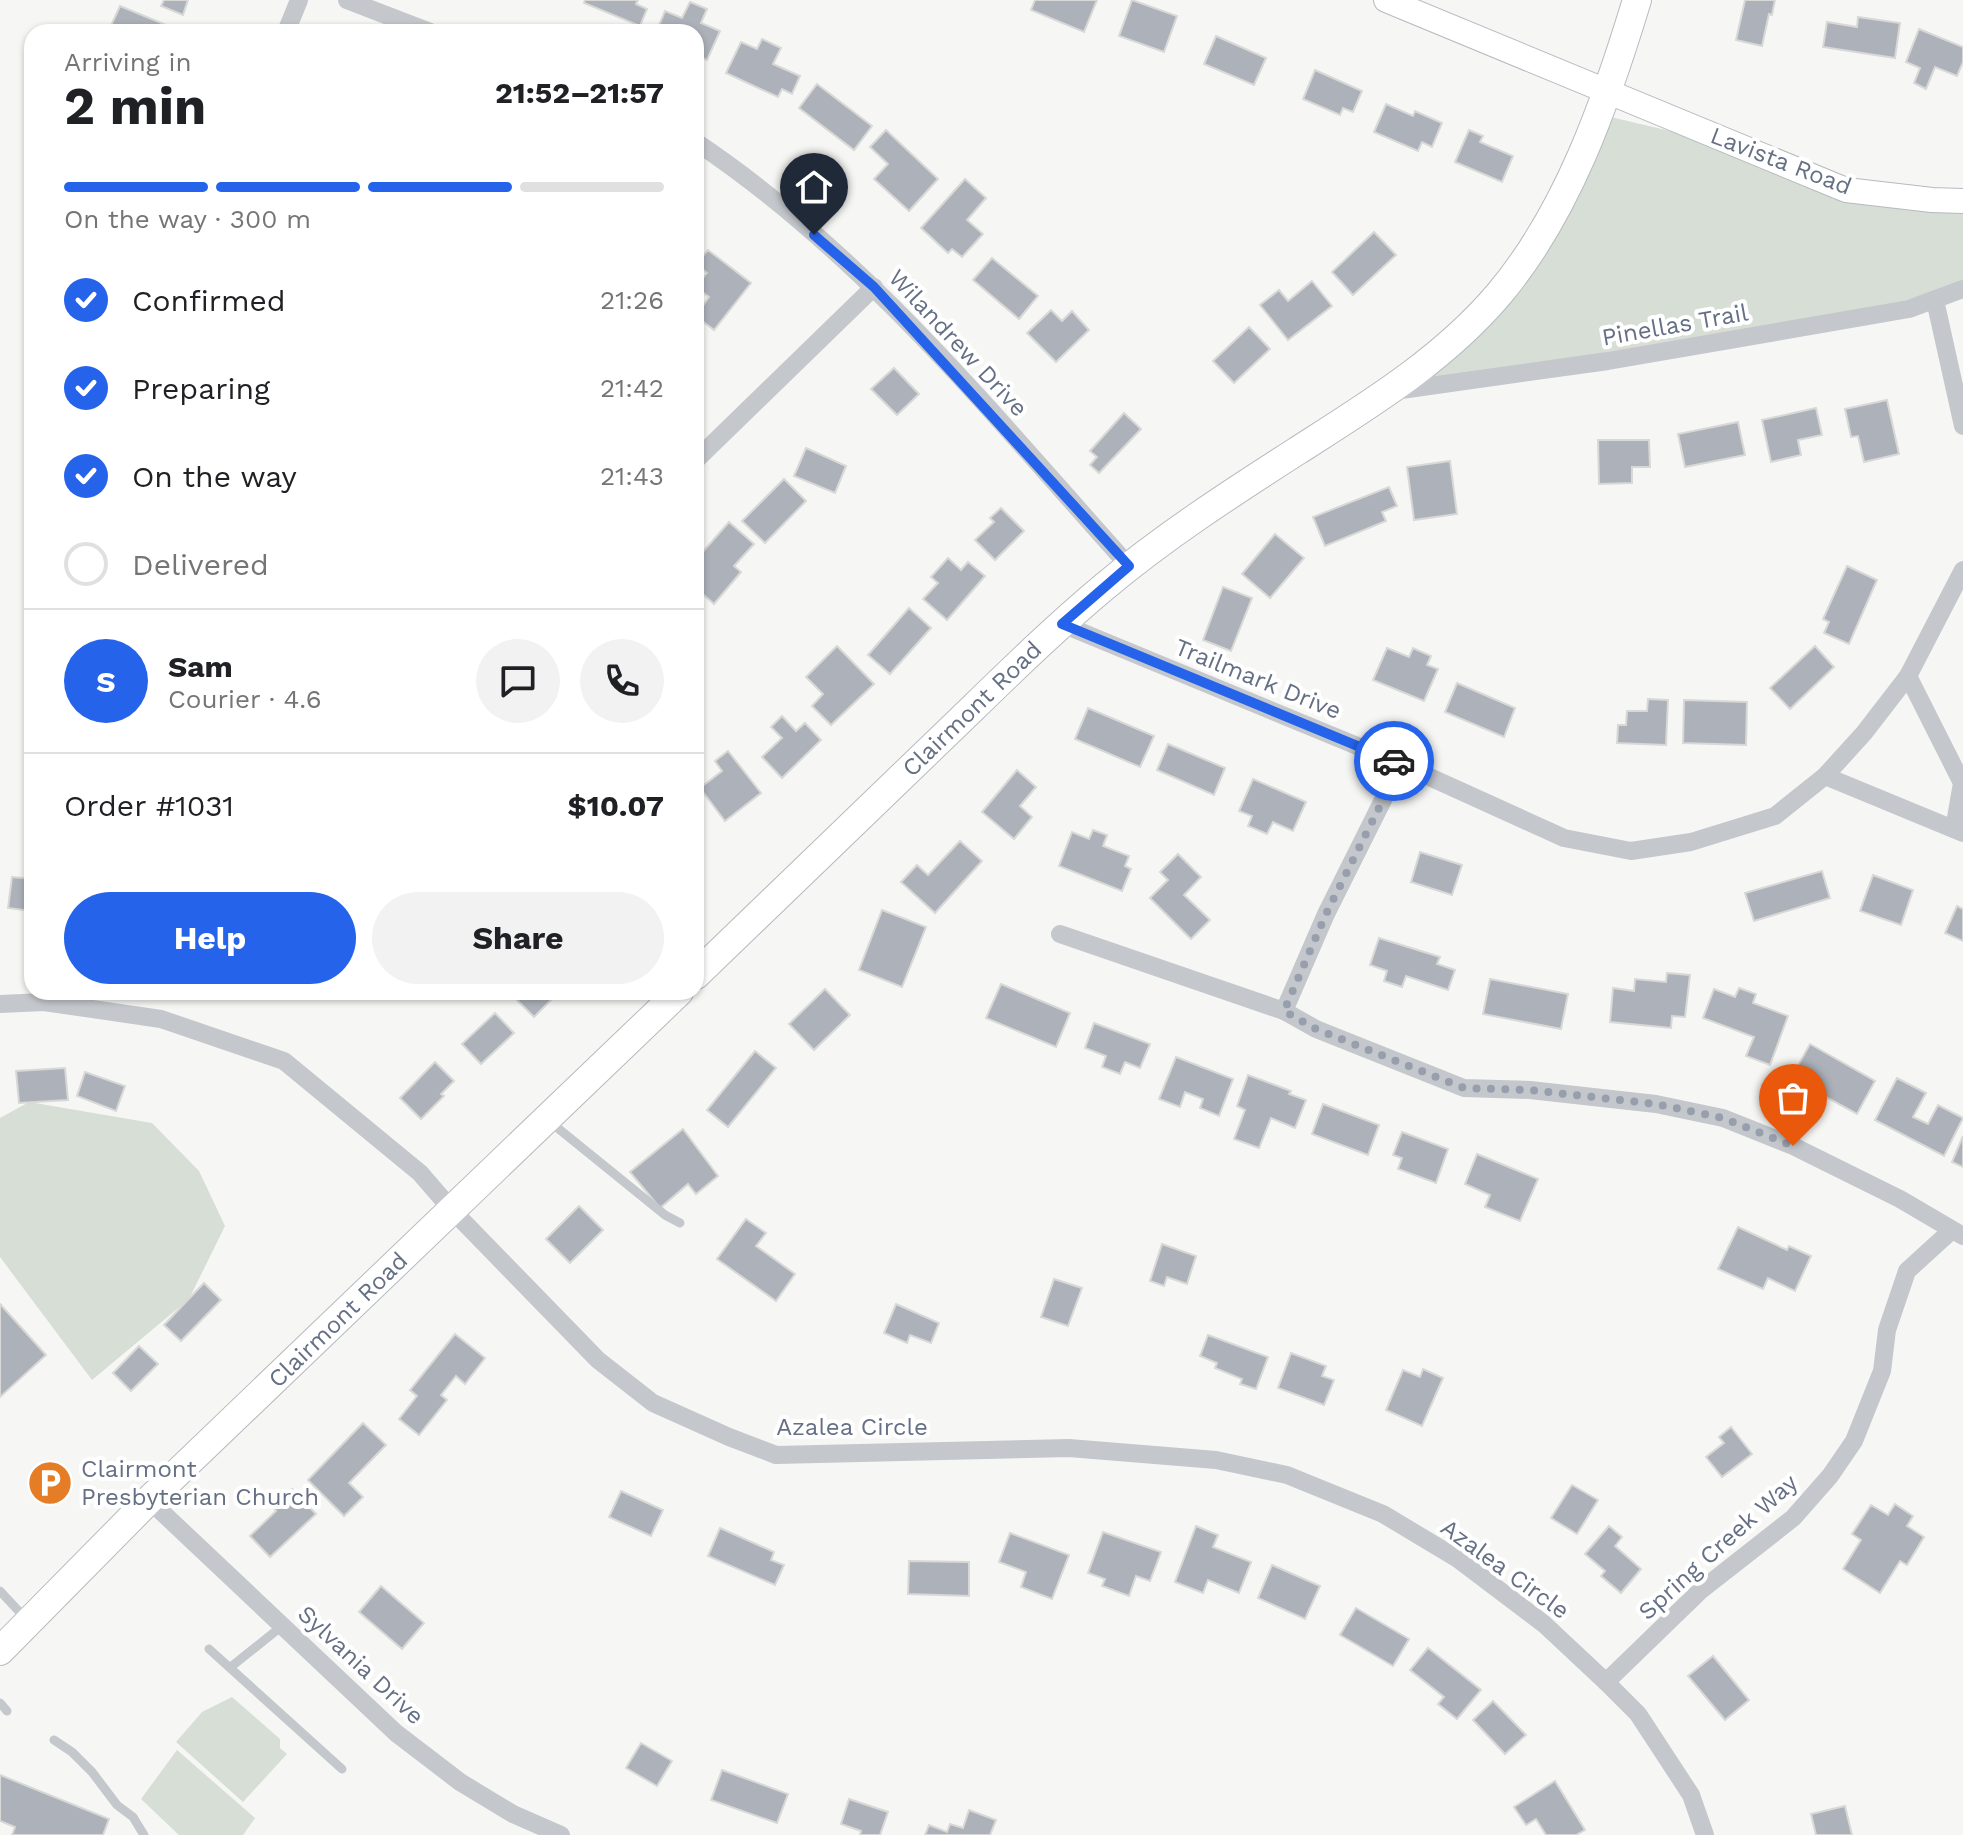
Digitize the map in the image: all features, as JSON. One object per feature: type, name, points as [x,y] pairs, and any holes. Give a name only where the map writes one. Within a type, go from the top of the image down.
[{"type":"main road","name":"Lavista Road","points":[[1386,0],[1846,190],[1963,201]]},
{"type":"main road","name":"Clairmont Road","points":[[704,967],[1062,624],[1129,566],[1175,531],[1391,391],[1469,326],[1531,250],[1566,188],[1606,91],[1637,0]]},
{"type":"main road","name":"Clairmont Road","points":[[0,1651],[149,1500],[671,1000]]},
{"type":"street","points":[[289,24],[299,0]]},
{"type":"street","points":[[347,0],[409,24]]},
{"type":"street","name":"Wilandrew Drive","points":[[704,148],[774,200],[874,287],[1129,566]]},
{"type":"street","points":[[704,452],[874,287]]},
{"type":"street","name":"Pinellas Trail","points":[[1391,391],[1608,361],[1909,309],[1963,289]]},
{"type":"street","points":[[1935,300],[1963,426]]},
{"type":"street","name":"Trailmark Drive","points":[[1062,624],[1401,764],[1564,838],[1631,851],[1691,842],[1775,816],[1825,776],[1864,733],[1908,676],[1963,570]]},
{"type":"street","points":[[1825,776],[1958,831],[1962,783],[1908,676]]},
{"type":"street","points":[[1284,1011],[1326,914],[1401,764]]},
{"type":"street","points":[[1060,934],[1284,1011],[1316,1029],[1464,1088],[1530,1090],[1656,1104],[1723,1118],[1793,1146],[1900,1199],[1958,1233]]},
{"type":"street","name":"Azalea Circle","points":[[0,1004],[44,1002],[161,1019],[284,1061],[420,1173],[598,1360],[653,1403],[776,1455],[1069,1448],[1216,1460],[1287,1475],[1383,1514],[1458,1559],[1544,1624],[1606,1682],[1638,1714],[1691,1795],[1705,1835]]},
{"type":"street","name":"Spring Creek Way","points":[[1606,1682],[1700,1591],[1793,1518],[1830,1476],[1854,1441],[1882,1371],[1887,1330],[1907,1271],[1958,1233]]},
{"type":"street","name":"Sylvania Drive","points":[[149,1500],[396,1733],[460,1782],[513,1814],[561,1835]]},
{"type":"lane","points":[[547,1119],[665,1215],[680,1223]]},
{"type":"lane","points":[[0,1591],[28,1621]]},
{"type":"lane","points":[[232,1666],[283,1626]]},
{"type":"lane","points":[[209,1649],[232,1666],[342,1769]]},
{"type":"lane","points":[[54,1740],[72,1752],[92,1772],[117,1805],[133,1817],[144,1835]]},
{"type":"shaded area","points":[[1598,114],[1755,151],[1846,190],[1963,201],[1963,289],[1909,309],[1429,379],[1545,228]]},
{"type":"shaded area","points":[[29,1102],[152,1123],[199,1171],[225,1226],[189,1299],[92,1380],[0,1257],[0,1118]]},
{"type":"shaded area","points":[[232,1697],[280,1739],[280,1748],[287,1754],[243,1802],[176,1742],[202,1712]]},
{"type":"shaded area","points":[[177,1750],[255,1818],[243,1835],[179,1835],[141,1799]]},
{"type":"building","points":[[164,0],[188,0],[183,15],[161,6]]},
{"type":"building","points":[[585,0],[638,0],[636,4],[647,9],[641,24],[635,24],[584,3]]},
{"type":"building","points":[[1035,0],[1097,0],[1084,32],[1031,10]]},
{"type":"building","points":[[1132,0],[1177,16],[1164,52],[1119,36]]},
{"type":"building","points":[[1745,0],[1775,0],[1762,46],[1736,40]]},
{"type":"building","points":[[690,2],[707,9],[701,23],[703,24],[659,24],[665,11],[682,18]]},
{"type":"building","points":[[120,6],[164,24],[112,24]]},
{"type":"building","points":[[1858,17],[1900,23],[1895,58],[1823,47],[1827,22],[1857,27]]},
{"type":"building","points":[[704,24],[720,31],[707,60],[704,59]]},
{"type":"building","points":[[1919,29],[1963,47],[1963,62],[1957,76],[1935,67],[1926,89],[1914,83],[1920,68],[1906,62]]},
{"type":"building","points":[[1216,36],[1266,58],[1254,85],[1204,64]]},
{"type":"building","points":[[762,39],[781,48],[773,64],[800,76],[792,94],[782,89],[778,97],[726,73],[741,42],[757,49]]},
{"type":"building","points":[[1315,70],[1362,91],[1353,112],[1343,108],[1340,115],[1303,99]]},
{"type":"building","points":[[817,84],[872,126],[854,150],[799,108]]},
{"type":"building","points":[[1386,104],[1413,116],[1415,111],[1442,123],[1432,147],[1422,142],[1418,151],[1374,132]]},
{"type":"building","points":[[886,130],[938,179],[909,211],[874,179],[888,164],[870,147]]},
{"type":"building","points":[[1469,130],[1483,136],[1480,142],[1513,156],[1502,182],[1455,162]]},
{"type":"building","points":[[965,179],[986,198],[967,220],[983,234],[962,257],[952,249],[948,253],[921,228]]},
{"type":"building","points":[[1374,232],[1396,255],[1353,295],[1332,272]]},
{"type":"building","points":[[708,250],[751,283],[714,330],[704,322],[704,304],[709,297],[704,293],[704,277],[707,273],[704,271],[704,255]]},
{"type":"building","points":[[992,258],[1038,296],[1019,319],[973,280]]},
{"type":"building","points":[[1312,281],[1332,306],[1288,340],[1260,305],[1279,290],[1288,301]]},
{"type":"building","points":[[1051,310],[1062,321],[1072,311],[1089,330],[1056,362],[1027,333]]},
{"type":"building","points":[[1249,327],[1270,349],[1234,383],[1213,361]]},
{"type":"building","points":[[894,368],[919,394],[897,415],[871,389]]},
{"type":"building","points":[[1887,400],[1899,454],[1864,462],[1858,436],[1851,437],[1845,409]]},
{"type":"building","points":[[1816,408],[1822,435],[1798,440],[1801,455],[1771,462],[1762,420]]},
{"type":"building","points":[[1124,413],[1141,429],[1099,473],[1090,465],[1097,457],[1090,451]]},
{"type":"building","points":[[1738,422],[1745,455],[1685,467],[1678,434]]},
{"type":"building","points":[[1598,440],[1649,440],[1650,467],[1632,467],[1632,483],[1599,484]]},
{"type":"building","points":[[806,448],[846,466],[835,493],[794,476]]},
{"type":"building","points":[[1450,461],[1457,514],[1414,520],[1407,467]]},
{"type":"building","points":[[784,479],[806,501],[765,543],[742,521]]},
{"type":"building","points":[[1389,487],[1397,506],[1382,512],[1386,521],[1325,546],[1313,517]]},
{"type":"building","points":[[1001,508],[1024,531],[995,560],[975,540],[994,522],[990,518]]},
{"type":"building","points":[[729,522],[754,544],[734,566],[741,572],[714,604],[704,595],[704,550]]},
{"type":"building","points":[[1275,534],[1304,558],[1270,598],[1242,574]]},
{"type":"building","points":[[948,558],[961,570],[968,562],[985,576],[947,620],[923,599],[938,583],[931,577]]},
{"type":"building","points":[[1847,566],[1877,580],[1849,644],[1824,633],[1829,622],[1823,619]]},
{"type":"building","points":[[1223,587],[1252,598],[1231,651],[1203,640]]},
{"type":"building","points":[[909,608],[931,628],[890,674],[868,655]]},
{"type":"building","points":[[837,646],[874,684],[831,725],[812,706],[823,694],[806,677]]},
{"type":"building","points":[[1815,646],[1834,667],[1790,709],[1770,688]]},
{"type":"building","points":[[1387,648],[1409,657],[1413,648],[1431,656],[1427,665],[1438,669],[1424,701],[1373,680]]},
{"type":"building","points":[[1457,683],[1515,708],[1504,737],[1445,712]]},
{"type":"building","points":[[1648,699],[1668,700],[1666,745],[1617,743],[1618,725],[1626,725],[1627,711],[1647,711]]},
{"type":"building","points":[[1684,700],[1747,702],[1746,745],[1683,743]]},
{"type":"building","points":[[1088,708],[1154,736],[1140,767],[1075,739]]},
{"type":"building","points":[[782,716],[796,731],[805,723],[821,740],[782,778],[762,757],[782,738],[771,727]]},
{"type":"building","points":[[1168,744],[1225,768],[1214,795],[1157,770]]},
{"type":"building","points":[[728,751],[761,793],[725,821],[704,793],[704,785],[722,771],[715,761]]},
{"type":"building","points":[[1017,770],[1036,787],[1020,806],[1032,817],[1014,839],[982,812]]},
{"type":"building","points":[[1253,779],[1306,802],[1293,831],[1273,822],[1267,834],[1248,826],[1252,816],[1239,811]]},
{"type":"building","points":[[1093,830],[1107,835],[1103,846],[1129,856],[1125,866],[1131,869],[1122,891],[1059,866],[1072,832],[1089,839]]},
{"type":"building","points":[[960,841],[982,861],[935,913],[901,882],[917,865],[928,875]]},
{"type":"building","points":[[1420,852],[1462,865],[1452,895],[1411,882]]},
{"type":"building","points":[[1178,854],[1201,877],[1184,895],[1210,920],[1191,939],[1150,898],[1168,880],[1160,872]]},
{"type":"building","points":[[1822,871],[1830,898],[1754,921],[1745,893]]},
{"type":"building","points":[[1873,875],[1913,890],[1901,925],[1860,911]]},
{"type":"building","points":[[12,877],[24,878],[24,910],[8,908]]},
{"type":"building","points":[[1957,906],[1963,909],[1963,941],[1945,933]]},
{"type":"building","points":[[882,910],[926,927],[902,987],[859,970]]},
{"type":"building","points":[[1379,938],[1440,957],[1437,964],[1455,970],[1448,990],[1406,976],[1402,987],[1384,981],[1387,971],[1370,965]]},
{"type":"building","points":[[1667,973],[1690,975],[1685,1017],[1672,1016],[1671,1028],[1610,1022],[1613,988],[1634,991],[1635,979],[1666,982]]},
{"type":"building","points":[[1490,979],[1568,994],[1561,1029],[1483,1014]]},
{"type":"building","points":[[1001,984],[1070,1013],[1056,1047],[986,1018]]},
{"type":"building","points":[[1739,988],[1756,994],[1753,1003],[1788,1016],[1770,1065],[1746,1056],[1754,1037],[1703,1018],[1714,989],[1735,997]]},
{"type":"building","points":[[825,989],[850,1015],[814,1050],[789,1024]]},
{"type":"building","points":[[517,1000],[551,1000],[534,1017]]},
{"type":"building","points":[[495,1013],[514,1033],[481,1064],[462,1044]]},
{"type":"building","points":[[1094,1023],[1150,1044],[1140,1068],[1125,1062],[1120,1074],[1102,1067],[1106,1056],[1085,1048]]},
{"type":"building","points":[[1810,1044],[1875,1081],[1857,1114],[1791,1078]]},
{"type":"building","points":[[755,1051],[776,1068],[728,1127],[707,1110]]},
{"type":"building","points":[[1176,1057],[1233,1079],[1219,1116],[1200,1108],[1203,1099],[1185,1092],[1180,1107],[1159,1099]]},
{"type":"building","points":[[435,1062],[454,1081],[421,1119],[400,1098]]},
{"type":"building","points":[[65,1068],[68,1100],[19,1103],[16,1071]]},
{"type":"building","points":[[85,1072],[125,1086],[116,1111],[77,1096]]},
{"type":"building","points":[[1248,1075],[1306,1100],[1295,1128],[1271,1118],[1259,1148],[1234,1139],[1245,1110],[1237,1106]]},
{"type":"building","points":[[1897,1078],[1926,1093],[1913,1117],[1928,1124],[1938,1105],[1963,1118],[1944,1156],[1875,1120]]},
{"type":"building","points":[[1323,1104],[1379,1125],[1368,1155],[1312,1134]]},
{"type":"building","points":[[683,1129],[718,1176],[696,1194],[688,1184],[660,1208],[630,1172]]},
{"type":"building","points":[[1402,1132],[1448,1149],[1436,1183],[1398,1169],[1402,1158],[1393,1155]]},
{"type":"building","points":[[1963,1136],[1963,1167],[1952,1162]]},
{"type":"building","points":[[1477,1154],[1538,1179],[1520,1221],[1485,1207],[1490,1195],[1465,1184]]},
{"type":"building","points":[[579,1206],[603,1230],[570,1263],[546,1239]]},
{"type":"building","points":[[746,1219],[766,1233],[756,1246],[795,1274],[776,1301],[717,1259]]},
{"type":"building","points":[[1738,1227],[1787,1250],[1789,1246],[1811,1256],[1795,1291],[1768,1278],[1763,1289],[1718,1269]]},
{"type":"building","points":[[1162,1244],[1196,1256],[1187,1284],[1167,1277],[1164,1286],[1150,1281]]},
{"type":"building","points":[[1054,1279],[1082,1288],[1068,1326],[1041,1317]]},
{"type":"building","points":[[204,1283],[221,1300],[181,1341],[164,1325]]},
{"type":"building","points":[[0,1304],[46,1355],[0,1397]]},
{"type":"building","points":[[896,1304],[939,1323],[931,1343],[910,1335],[907,1343],[884,1333]]},
{"type":"building","points":[[455,1334],[485,1358],[465,1384],[456,1376],[441,1395],[447,1400],[419,1435],[399,1419],[417,1396],[410,1390]]},
{"type":"building","points":[[1208,1335],[1268,1357],[1256,1389],[1240,1384],[1242,1379],[1215,1368],[1217,1363],[1200,1356]]},
{"type":"building","points":[[139,1346],[158,1364],[131,1391],[113,1373]]},
{"type":"building","points":[[1291,1353],[1326,1366],[1322,1376],[1334,1380],[1324,1405],[1278,1388]]},
{"type":"building","points":[[1423,1369],[1443,1378],[1422,1426],[1386,1410],[1403,1370],[1420,1377]]},
{"type":"building","points":[[363,1423],[386,1445],[349,1483],[363,1497],[344,1516],[308,1480]]},
{"type":"building","points":[[1731,1427],[1752,1454],[1722,1477],[1706,1457],[1724,1443],[1719,1437]]},
{"type":"building","points":[[1572,1485],[1598,1500],[1577,1534],[1551,1518]]},
{"type":"building","points":[[292,1489],[316,1514],[270,1557],[250,1536],[276,1511],[273,1507]]},
{"type":"building","points":[[621,1491],[663,1510],[651,1536],[609,1517]]},
{"type":"building","points":[[1895,1504],[1913,1516],[1907,1526],[1924,1537],[1907,1565],[1900,1561],[1880,1593],[1843,1569],[1861,1540],[1852,1534],[1871,1505],[1888,1515]]},
{"type":"building","points":[[1196,1526],[1218,1535],[1213,1547],[1251,1562],[1239,1593],[1208,1580],[1203,1593],[1175,1582]]},
{"type":"building","points":[[1609,1526],[1622,1537],[1615,1546],[1641,1569],[1621,1593],[1601,1576],[1605,1571],[1585,1554]]},
{"type":"building","points":[[720,1528],[774,1552],[771,1560],[784,1565],[775,1585],[708,1556]]},
{"type":"building","points":[[1103,1532],[1161,1552],[1150,1581],[1136,1576],[1129,1596],[1102,1586],[1105,1579],[1088,1573]]},
{"type":"building","points":[[1010,1533],[1069,1555],[1052,1599],[1021,1587],[1026,1572],[999,1562]]},
{"type":"building","points":[[909,1561],[969,1562],[969,1596],[908,1594]]},
{"type":"building","points":[[1272,1565],[1320,1586],[1305,1619],[1258,1598]]},
{"type":"building","points":[[381,1586],[424,1623],[402,1649],[359,1612]]},
{"type":"building","points":[[1356,1608],[1409,1639],[1393,1666],[1340,1635]]},
{"type":"building","points":[[1428,1648],[1481,1690],[1457,1719],[1438,1704],[1444,1697],[1410,1670]]},
{"type":"building","points":[[1713,1656],[1749,1700],[1725,1720],[1688,1676]]},
{"type":"building","points":[[1493,1701],[1526,1735],[1505,1754],[1473,1720]]},
{"type":"building","points":[[641,1743],[672,1761],[657,1786],[626,1768]]},
{"type":"building","points":[[722,1770],[788,1794],[777,1823],[711,1800]]},
{"type":"building","points":[[0,1775],[109,1819],[103,1835],[12,1835],[15,1827],[0,1821]]},
{"type":"building","points":[[1555,1781],[1585,1830],[1576,1835],[1546,1835],[1536,1819],[1526,1825],[1514,1807]]},
{"type":"building","points":[[849,1799],[888,1812],[880,1835],[860,1835],[861,1831],[841,1824]]},
{"type":"building","points":[[1845,1806],[1852,1835],[1816,1835],[1811,1814]]},
{"type":"building","points":[[969,1810],[996,1820],[990,1835],[925,1835],[929,1825],[947,1832],[950,1824],[963,1828]]},
{"type":"way so far","points":[[1394,761],[1401,764],[1326,914],[1284,1011],[1316,1029],[1464,1088],[1530,1090],[1656,1104],[1723,1118],[1793,1146]]},
{"type":"place","name":"Clairmont Presbyterian Church","points":[[50,1483]]},
{"type":"route","points":[[814,235],[874,287],[1129,566],[1062,624],[1394,761]]}]
